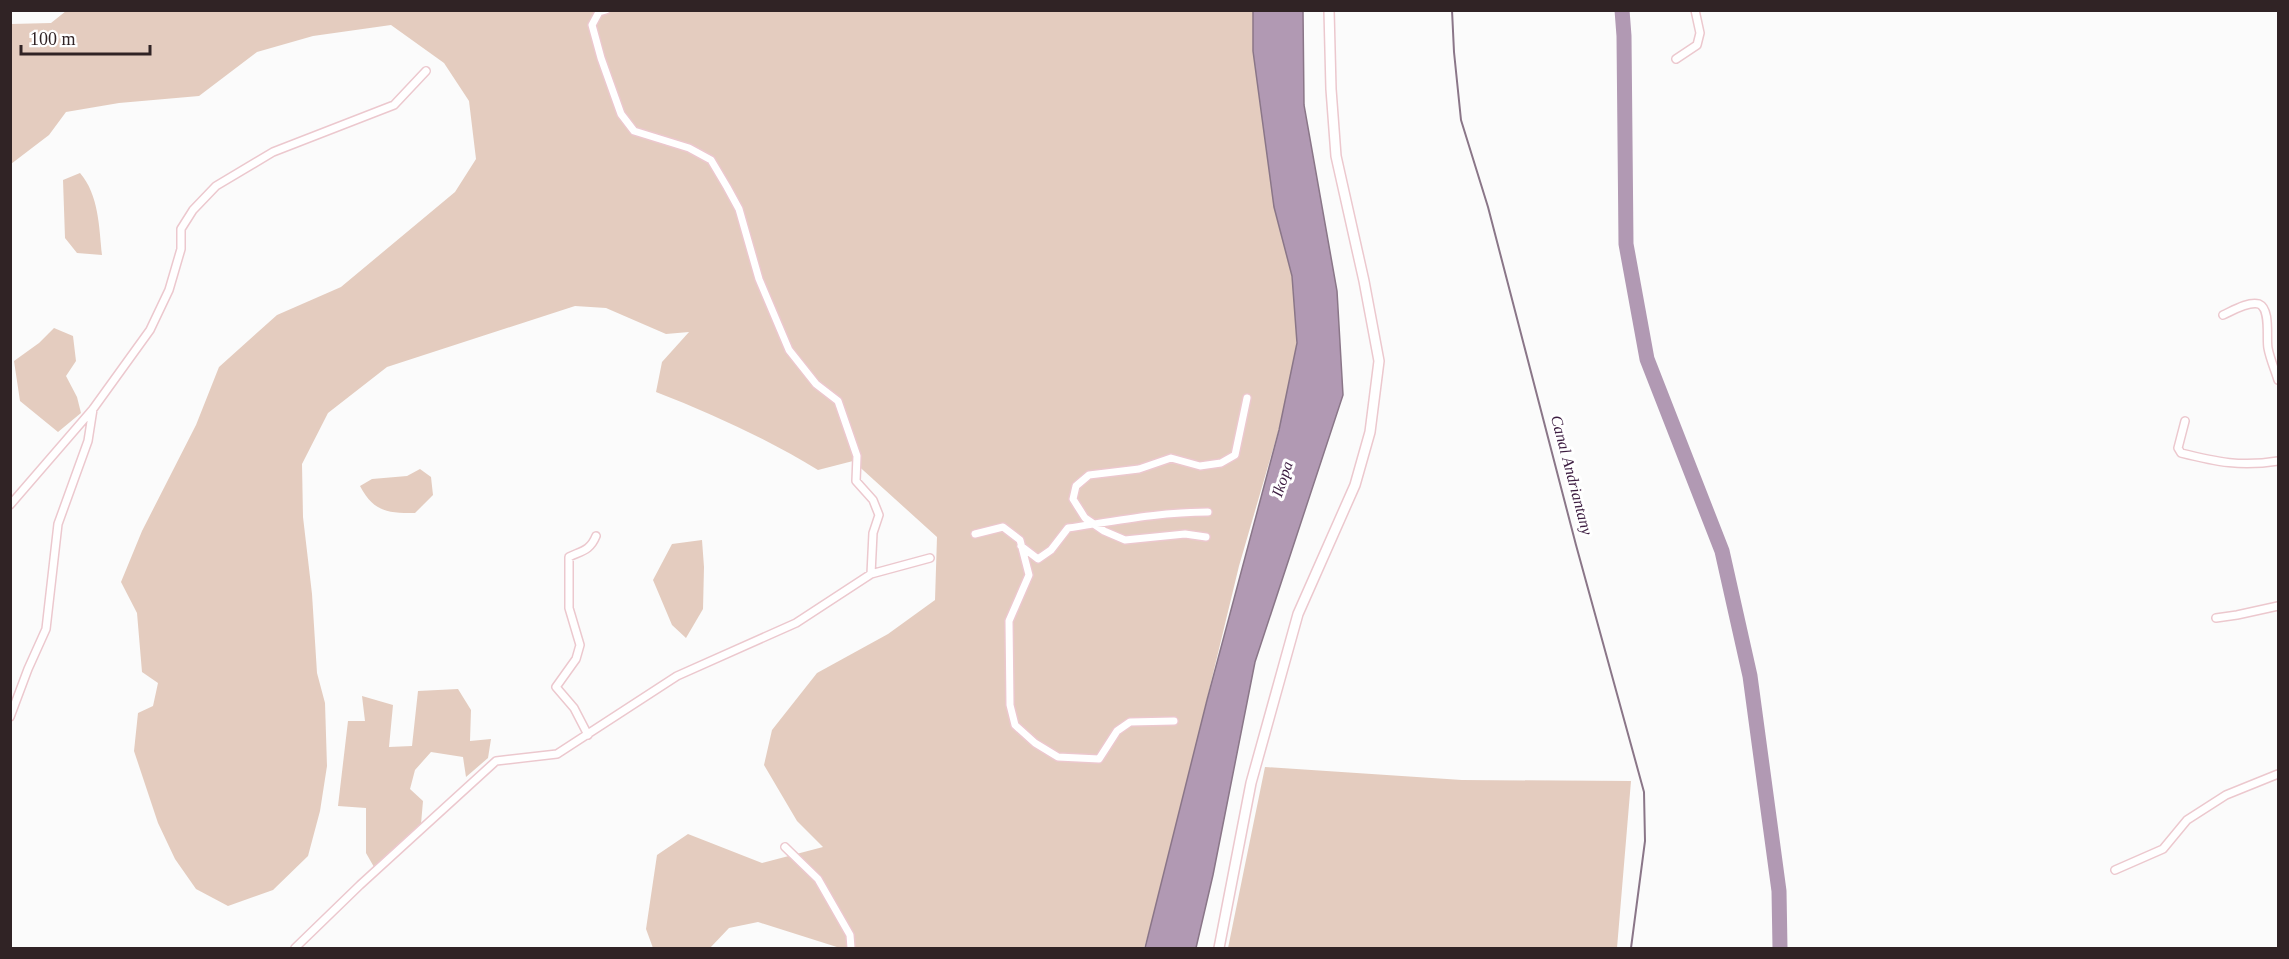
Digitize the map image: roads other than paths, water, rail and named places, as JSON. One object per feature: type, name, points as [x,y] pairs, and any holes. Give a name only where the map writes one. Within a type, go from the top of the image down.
[{"type":"main road","points":[[1219,948],[1251,783],[1298,614],[1355,485],[1370,432],[1380,361],[1336,156],[1329,10]]},
{"type":"street","points":[[606,10],[599,12],[592,25],[621,114],[634,131],[689,148],[711,160],[739,208],[759,279],[789,350],[816,384],[838,401],[857,456],[856,481],[873,500],[879,514],[873,533],[871,574]]},
{"type":"street","points":[[1676,59],[1697,45],[1700,33],[1695,10]]},
{"type":"street","points":[[10,505],[93,409],[150,330],[169,290],[181,249],[181,229],[193,210],[216,186],[273,153],[394,105],[426,71]]},
{"type":"street","points":[[2223,315],[2250,304],[2259,304],[2265,309],[2268,322],[2268,347],[2278,380]]},
{"type":"street","points":[[1206,537],[1185,534],[1125,540],[1104,531],[1085,518],[1073,499],[1076,486],[1089,475],[1139,469],[1171,458],[1200,466],[1221,463],[1235,455],[1247,398]]},
{"type":"street","points":[[10,717],[46,629],[58,524],[73,476],[88,441],[93,409]]},
{"type":"street","points":[[2185,422],[2178,448],[2181,453],[2216,462],[2256,464],[2278,461]]},
{"type":"street","points":[[1021,546],[1038,559],[1051,550],[1068,528],[1169,513],[1208,512]]},
{"type":"street","points":[[975,534],[1003,527],[1020,540],[1029,575],[1009,621],[1010,705],[1016,725],[1035,743],[1058,758],[1099,759],[1118,731],[1130,722],[1174,721]]},
{"type":"street","points":[[588,735],[574,708],[556,687],[576,658],[580,645],[569,608],[569,557],[581,554],[593,543],[596,536]]},
{"type":"street","points":[[295,948],[360,885],[496,761],[557,754],[677,676],[796,623],[871,574],[930,558]]},
{"type":"street","points":[[2216,618],[2278,606]]},
{"type":"street","points":[[2115,870],[2163,849],[2187,820],[2226,795],[2278,774]]},
{"type":"street","points":[[785,847],[818,879],[850,935],[851,948]]},
{"type":"water","name":"Ikopa","points":[[1253,11],[1303,11],[1304,105],[1337,291],[1343,395],[1255,662],[1213,875],[1196,948],[1145,948],[1207,700],[1279,430],[1297,343],[1292,276],[1274,207],[1253,51]]},
{"type":"waterway","name":"Canal Andriantany","points":[[1452,10],[1461,120],[1488,207],[1576,545],[1644,792],[1645,841],[1631,948]]},
{"type":"waterway","points":[[1622,10],[1626,244],[1647,359],[1722,551],[1750,676],[1779,891],[1780,948]]}]
